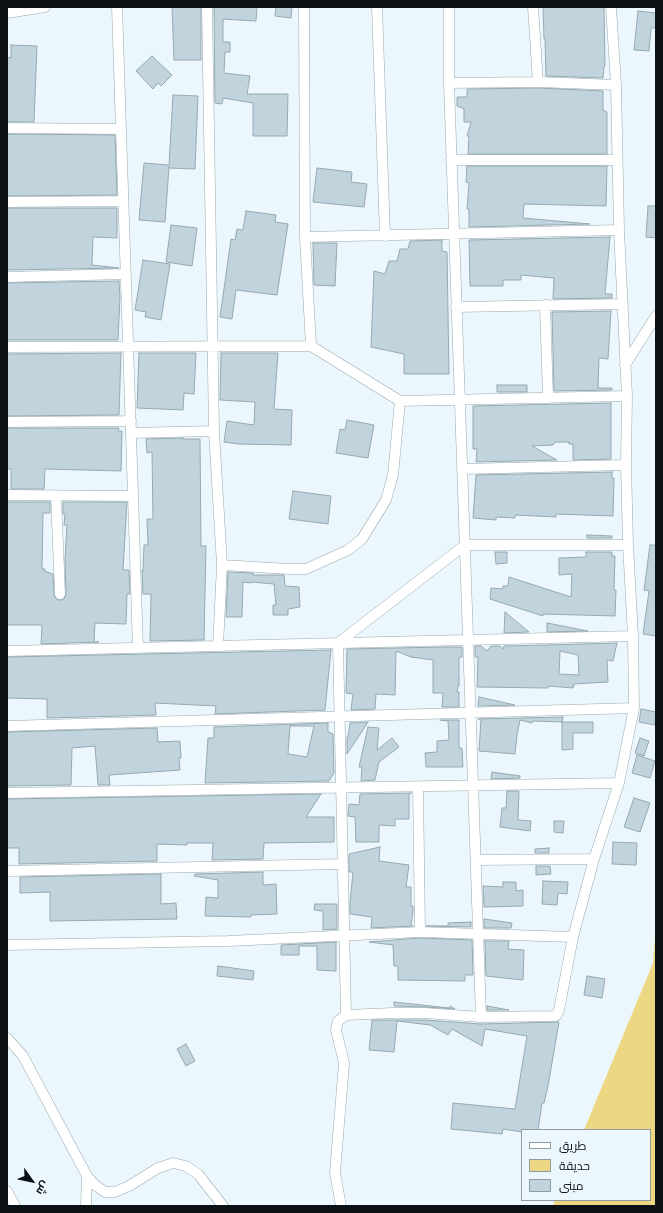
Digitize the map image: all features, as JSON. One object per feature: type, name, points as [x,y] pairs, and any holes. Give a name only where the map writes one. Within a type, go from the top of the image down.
[{"type":"street","points":[[10,11],[45,7]]},
{"type":"street","points":[[117,7],[138,648]]},
{"type":"street","points":[[207,7],[214,431],[222,565],[218,646]]},
{"type":"street","points":[[304,7],[304,237],[311,346]]},
{"type":"street","points":[[377,7],[385,236]]},
{"type":"street","points":[[450,7],[449,83],[451,160],[481,1017]]},
{"type":"street","points":[[533,7],[538,82]]},
{"type":"street","points":[[341,1206],[335,1173],[344,1063],[336,1030],[338,1021],[346,1014],[413,1013],[481,1017],[556,1016],[559,1010],[573,937],[594,859],[619,783],[634,708],[633,636],[628,545],[626,465],[627,396],[618,230],[616,85],[611,7]]},
{"type":"street","points":[[449,83],[538,82],[616,85]]},
{"type":"street","points":[[7,128],[121,129]]},
{"type":"street","points":[[451,160],[616,160]]},
{"type":"street","points":[[7,202],[123,201]]},
{"type":"street","points":[[304,237],[618,230]]},
{"type":"street","points":[[7,277],[126,274]]},
{"type":"street","points":[[456,307],[623,304]]},
{"type":"street","points":[[545,305],[548,398]]},
{"type":"street","points":[[625,365],[656,316]]},
{"type":"street","points":[[7,347],[311,346],[400,401],[627,396]]},
{"type":"street","points":[[222,565],[306,569],[348,550],[362,539],[386,500],[388,494],[393,475],[400,401]]},
{"type":"street","points":[[7,422],[131,421]]},
{"type":"street","points":[[131,433],[214,431]]},
{"type":"street","points":[[462,469],[626,465]]},
{"type":"street","points":[[7,495],[133,496]]},
{"type":"street","points":[[56,496],[60,594]]},
{"type":"street","points":[[338,643],[465,545],[628,545]]},
{"type":"street","points":[[7,651],[633,636]]},
{"type":"street","points":[[338,643],[346,1014]]},
{"type":"street","points":[[7,726],[634,708]]},
{"type":"street","points":[[7,793],[619,783]]},
{"type":"street","points":[[418,787],[420,932]]},
{"type":"street","points":[[476,860],[594,859]]},
{"type":"street","points":[[7,871],[343,864]]},
{"type":"street","points":[[7,945],[228,940],[420,932],[573,937]]},
{"type":"street","points":[[7,1038],[23,1056],[87,1176],[95,1185],[105,1192],[114,1192],[129,1186],[158,1168],[173,1163],[186,1166],[198,1174],[223,1206]]},
{"type":"street","points":[[86,1206],[87,1176]]},
{"type":"street","points":[[7,1191],[14,1206]]},
{"type":"green space","points":[[656,925],[656,1206],[553,1206],[555,1201],[651,1201],[651,1129],[584,1129],[653,963]]},
{"type":"building","points":[[172,7],[201,7],[201,60],[174,60]]},
{"type":"building","points":[[214,7],[257,7],[256,21],[223,19],[223,42],[230,42],[230,52],[225,52],[224,73],[250,76],[247,94],[288,94],[287,136],[253,136],[253,103],[223,98],[222,104],[215,103]]},
{"type":"building","points":[[276,7],[292,7],[291,18],[275,16]]},
{"type":"building","points":[[543,7],[604,7],[605,66],[603,78],[546,76]]},
{"type":"building","points":[[638,11],[656,13],[656,28],[651,28],[649,51],[634,50]]},
{"type":"building","points":[[11,45],[37,46],[34,122],[7,122],[7,57],[11,58]]},
{"type":"building","points":[[152,56],[172,75],[161,86],[158,83],[153,89],[136,71]]},
{"type":"building","points":[[538,88],[603,91],[603,110],[607,112],[607,154],[468,154],[469,136],[467,136],[471,122],[464,122],[464,109],[457,106],[457,97],[467,97],[467,89]]},
{"type":"building","points":[[173,95],[198,96],[195,169],[169,167],[165,222],[139,220],[144,163],[169,165]]},
{"type":"building","points":[[7,134],[115,135],[117,195],[7,196]]},
{"type":"building","points":[[467,166],[607,166],[606,206],[524,204],[523,218],[590,224],[469,227],[469,209],[467,209],[469,183],[466,182]]},
{"type":"building","points":[[317,168],[352,172],[351,182],[367,184],[364,207],[313,202]]},
{"type":"building","points":[[648,206],[656,206],[656,238],[646,237]]},
{"type":"building","points":[[7,208],[117,208],[117,238],[93,237],[92,265],[119,268],[7,270]]},
{"type":"building","points":[[246,211],[276,215],[275,222],[288,224],[277,295],[236,290],[232,319],[220,317],[231,239],[235,240],[237,229],[243,230]]},
{"type":"building","points":[[171,225],[197,228],[192,266],[166,262]]},
{"type":"building","points":[[610,237],[605,294],[612,294],[612,298],[553,299],[554,278],[521,275],[521,280],[503,280],[503,286],[470,286],[469,240]]},
{"type":"building","points":[[442,240],[442,251],[447,252],[449,374],[404,374],[404,354],[371,347],[374,271],[385,274],[389,261],[397,261],[400,249],[408,249],[410,241]]},
{"type":"building","points":[[313,243],[337,243],[335,286],[314,285]]},
{"type":"building","points":[[143,260],[170,264],[161,320],[145,317],[146,312],[135,310]]},
{"type":"building","points":[[119,281],[120,297],[118,340],[7,340],[7,283]]},
{"type":"building","points":[[611,311],[608,359],[599,358],[598,388],[612,388],[612,390],[554,391],[552,312]]},
{"type":"building","points":[[121,353],[119,415],[7,416],[7,354]]},
{"type":"building","points":[[139,353],[196,353],[194,394],[184,393],[183,410],[137,408]]},
{"type":"building","points":[[221,353],[278,353],[274,409],[292,410],[291,445],[238,444],[224,442],[227,421],[254,425],[255,402],[220,400]]},
{"type":"building","points":[[497,385],[527,385],[527,392],[497,392]]},
{"type":"building","points":[[611,403],[611,459],[573,460],[573,444],[569,444],[569,442],[555,442],[553,445],[532,446],[557,460],[476,462],[477,449],[473,449],[473,406]]},
{"type":"building","points":[[347,420],[374,425],[368,458],[336,453],[340,429],[345,430]]},
{"type":"building","points":[[7,428],[119,428],[118,431],[122,431],[121,471],[45,469],[44,489],[11,489],[11,469],[7,469]]},
{"type":"building","points":[[146,439],[200,439],[201,546],[206,546],[204,640],[150,641],[151,594],[143,594],[142,570],[143,571],[144,545],[148,545],[147,519],[153,519],[152,452],[147,453]]},
{"type":"building","points":[[612,472],[612,478],[614,478],[613,516],[556,514],[556,517],[515,515],[515,518],[496,517],[496,520],[473,518],[476,475]]},
{"type":"building","points":[[293,491],[331,496],[328,524],[289,519]]},
{"type":"building","points":[[7,502],[50,502],[50,513],[43,513],[42,569],[45,569],[44,571],[53,574],[54,595],[57,600],[60,600],[64,599],[66,594],[65,560],[67,525],[64,525],[65,514],[63,514],[63,502],[127,502],[123,570],[129,570],[130,594],[127,594],[126,624],[95,623],[94,642],[99,642],[41,644],[42,625],[7,625]]},
{"type":"building","points":[[587,535],[612,536],[612,538],[587,538]]},
{"type":"building","points":[[650,545],[656,545],[656,636],[643,634],[649,591],[644,590]]},
{"type":"building","points":[[495,552],[507,552],[507,563],[496,564]]},
{"type":"building","points":[[586,552],[612,552],[612,556],[615,556],[615,616],[543,614],[543,616],[490,599],[491,588],[503,589],[503,586],[508,586],[509,577],[571,597],[572,574],[559,575],[559,558],[586,557]]},
{"type":"building","points":[[228,572],[253,573],[253,575],[284,575],[285,586],[299,587],[300,607],[288,609],[288,615],[273,615],[273,605],[276,605],[274,584],[243,582],[242,617],[226,617]]},
{"type":"building","points":[[505,612],[529,632],[504,633]]},
{"type":"building","points":[[547,623],[588,631],[547,632]]},
{"type":"building","points":[[617,643],[613,661],[607,660],[608,682],[574,684],[573,688],[548,686],[548,688],[477,687],[478,657],[475,657],[475,646],[481,646],[487,651],[491,646],[500,646],[503,649],[504,646]],"holes":[[[560,651],[578,655],[579,675],[559,674]]]},
{"type":"building","points":[[462,647],[462,657],[459,657],[459,686],[457,692],[459,692],[459,707],[442,707],[443,693],[433,693],[433,660],[411,657],[396,651],[395,695],[376,694],[375,709],[351,710],[353,694],[346,693],[347,649]]},
{"type":"building","points":[[331,650],[325,710],[215,714],[216,706],[155,703],[156,715],[47,718],[47,699],[7,698],[7,657]]},
{"type":"building","points":[[479,697],[515,705],[478,706]]},
{"type":"building","points":[[641,709],[656,712],[655,725],[639,722]]},
{"type":"building","points":[[563,717],[562,722],[533,721],[532,723],[520,720],[515,754],[479,751],[481,720],[478,719]]},
{"type":"building","points":[[440,720],[459,720],[459,748],[462,748],[463,767],[426,767],[425,753],[437,752],[437,741],[449,740],[448,721]]},
{"type":"building","points":[[368,722],[347,754],[347,737],[350,723]]},
{"type":"building","points":[[562,722],[593,722],[593,733],[573,733],[573,749],[562,750]]},
{"type":"building","points":[[328,723],[328,732],[333,734],[334,773],[329,781],[205,783],[208,738],[214,738],[214,727]],"holes":[[[290,726],[314,726],[307,757],[288,754]]]},
{"type":"building","points":[[368,727],[379,728],[377,750],[392,738],[399,747],[379,762],[375,780],[361,781],[362,767],[359,767]]},
{"type":"building","points":[[157,728],[158,742],[180,741],[180,770],[109,775],[110,785],[98,785],[95,746],[72,748],[71,785],[7,786],[7,732]]},
{"type":"building","points":[[640,738],[649,741],[644,756],[635,753]]},
{"type":"building","points":[[637,755],[655,761],[650,778],[632,773]]},
{"type":"building","points":[[492,772],[520,776],[520,778],[491,779]]},
{"type":"building","points":[[507,791],[519,791],[518,820],[531,821],[530,831],[500,827],[502,808],[506,808]]},
{"type":"building","points":[[411,793],[409,794],[409,819],[395,819],[395,826],[379,825],[379,842],[356,842],[355,817],[348,816],[348,814],[349,804],[359,805],[360,794]]},
{"type":"building","points":[[321,794],[306,817],[334,817],[334,842],[264,843],[263,859],[212,860],[213,843],[187,843],[187,845],[157,844],[157,861],[19,864],[19,848],[7,848],[7,799]]},
{"type":"building","points":[[634,798],[650,803],[640,832],[624,827]]},
{"type":"building","points":[[554,821],[564,821],[563,833],[554,832]]},
{"type":"building","points":[[613,842],[637,843],[636,865],[612,864]]},
{"type":"building","points":[[380,847],[379,861],[409,865],[406,887],[411,887],[411,906],[413,906],[413,912],[411,925],[413,926],[371,928],[372,917],[350,914],[353,872],[349,872],[349,854]]},
{"type":"building","points":[[549,848],[549,853],[535,853],[535,849]]},
{"type":"building","points":[[536,866],[550,866],[551,874],[536,875]]},
{"type":"building","points":[[263,872],[263,885],[276,884],[277,914],[251,915],[251,917],[205,916],[206,897],[218,898],[218,880],[194,876],[195,874]]},
{"type":"building","points":[[161,874],[161,904],[176,903],[177,919],[50,921],[50,892],[20,893],[20,877]]},
{"type":"building","points":[[543,881],[568,882],[567,894],[558,893],[557,905],[542,904]]},
{"type":"building","points":[[503,882],[516,882],[516,891],[523,890],[523,906],[484,907],[483,886],[503,887]]},
{"type":"building","points":[[315,904],[337,904],[337,929],[323,930],[323,911],[314,910]]},
{"type":"building","points":[[484,919],[512,923],[511,928],[484,928]]},
{"type":"building","points":[[471,922],[471,927],[426,926],[448,926],[448,923]]},
{"type":"building","points":[[420,938],[472,940],[473,975],[465,975],[465,981],[398,980],[398,966],[394,966],[393,945],[369,942]]},
{"type":"building","points":[[485,941],[509,941],[508,949],[524,950],[523,980],[486,976]]},
{"type":"building","points":[[336,942],[336,971],[317,970],[317,946],[299,946],[299,955],[281,955],[281,945]]},
{"type":"building","points":[[218,966],[254,971],[253,980],[217,976]]},
{"type":"building","points":[[587,976],[605,979],[602,998],[584,995]]},
{"type":"building","points":[[394,1002],[449,1008],[450,1006],[455,1009],[394,1006]]},
{"type":"building","points":[[487,1006],[509,1010],[487,1010]]},
{"type":"building","points":[[372,1020],[425,1020],[481,1024],[559,1022],[548,1086],[544,1103],[542,1103],[538,1129],[521,1129],[521,1132],[503,1129],[502,1134],[451,1129],[453,1103],[515,1109],[527,1036],[485,1029],[482,1046],[452,1029],[448,1035],[430,1025],[397,1021],[394,1052],[369,1050]]},
{"type":"building","points":[[186,1044],[195,1061],[186,1066],[177,1049]]}]
